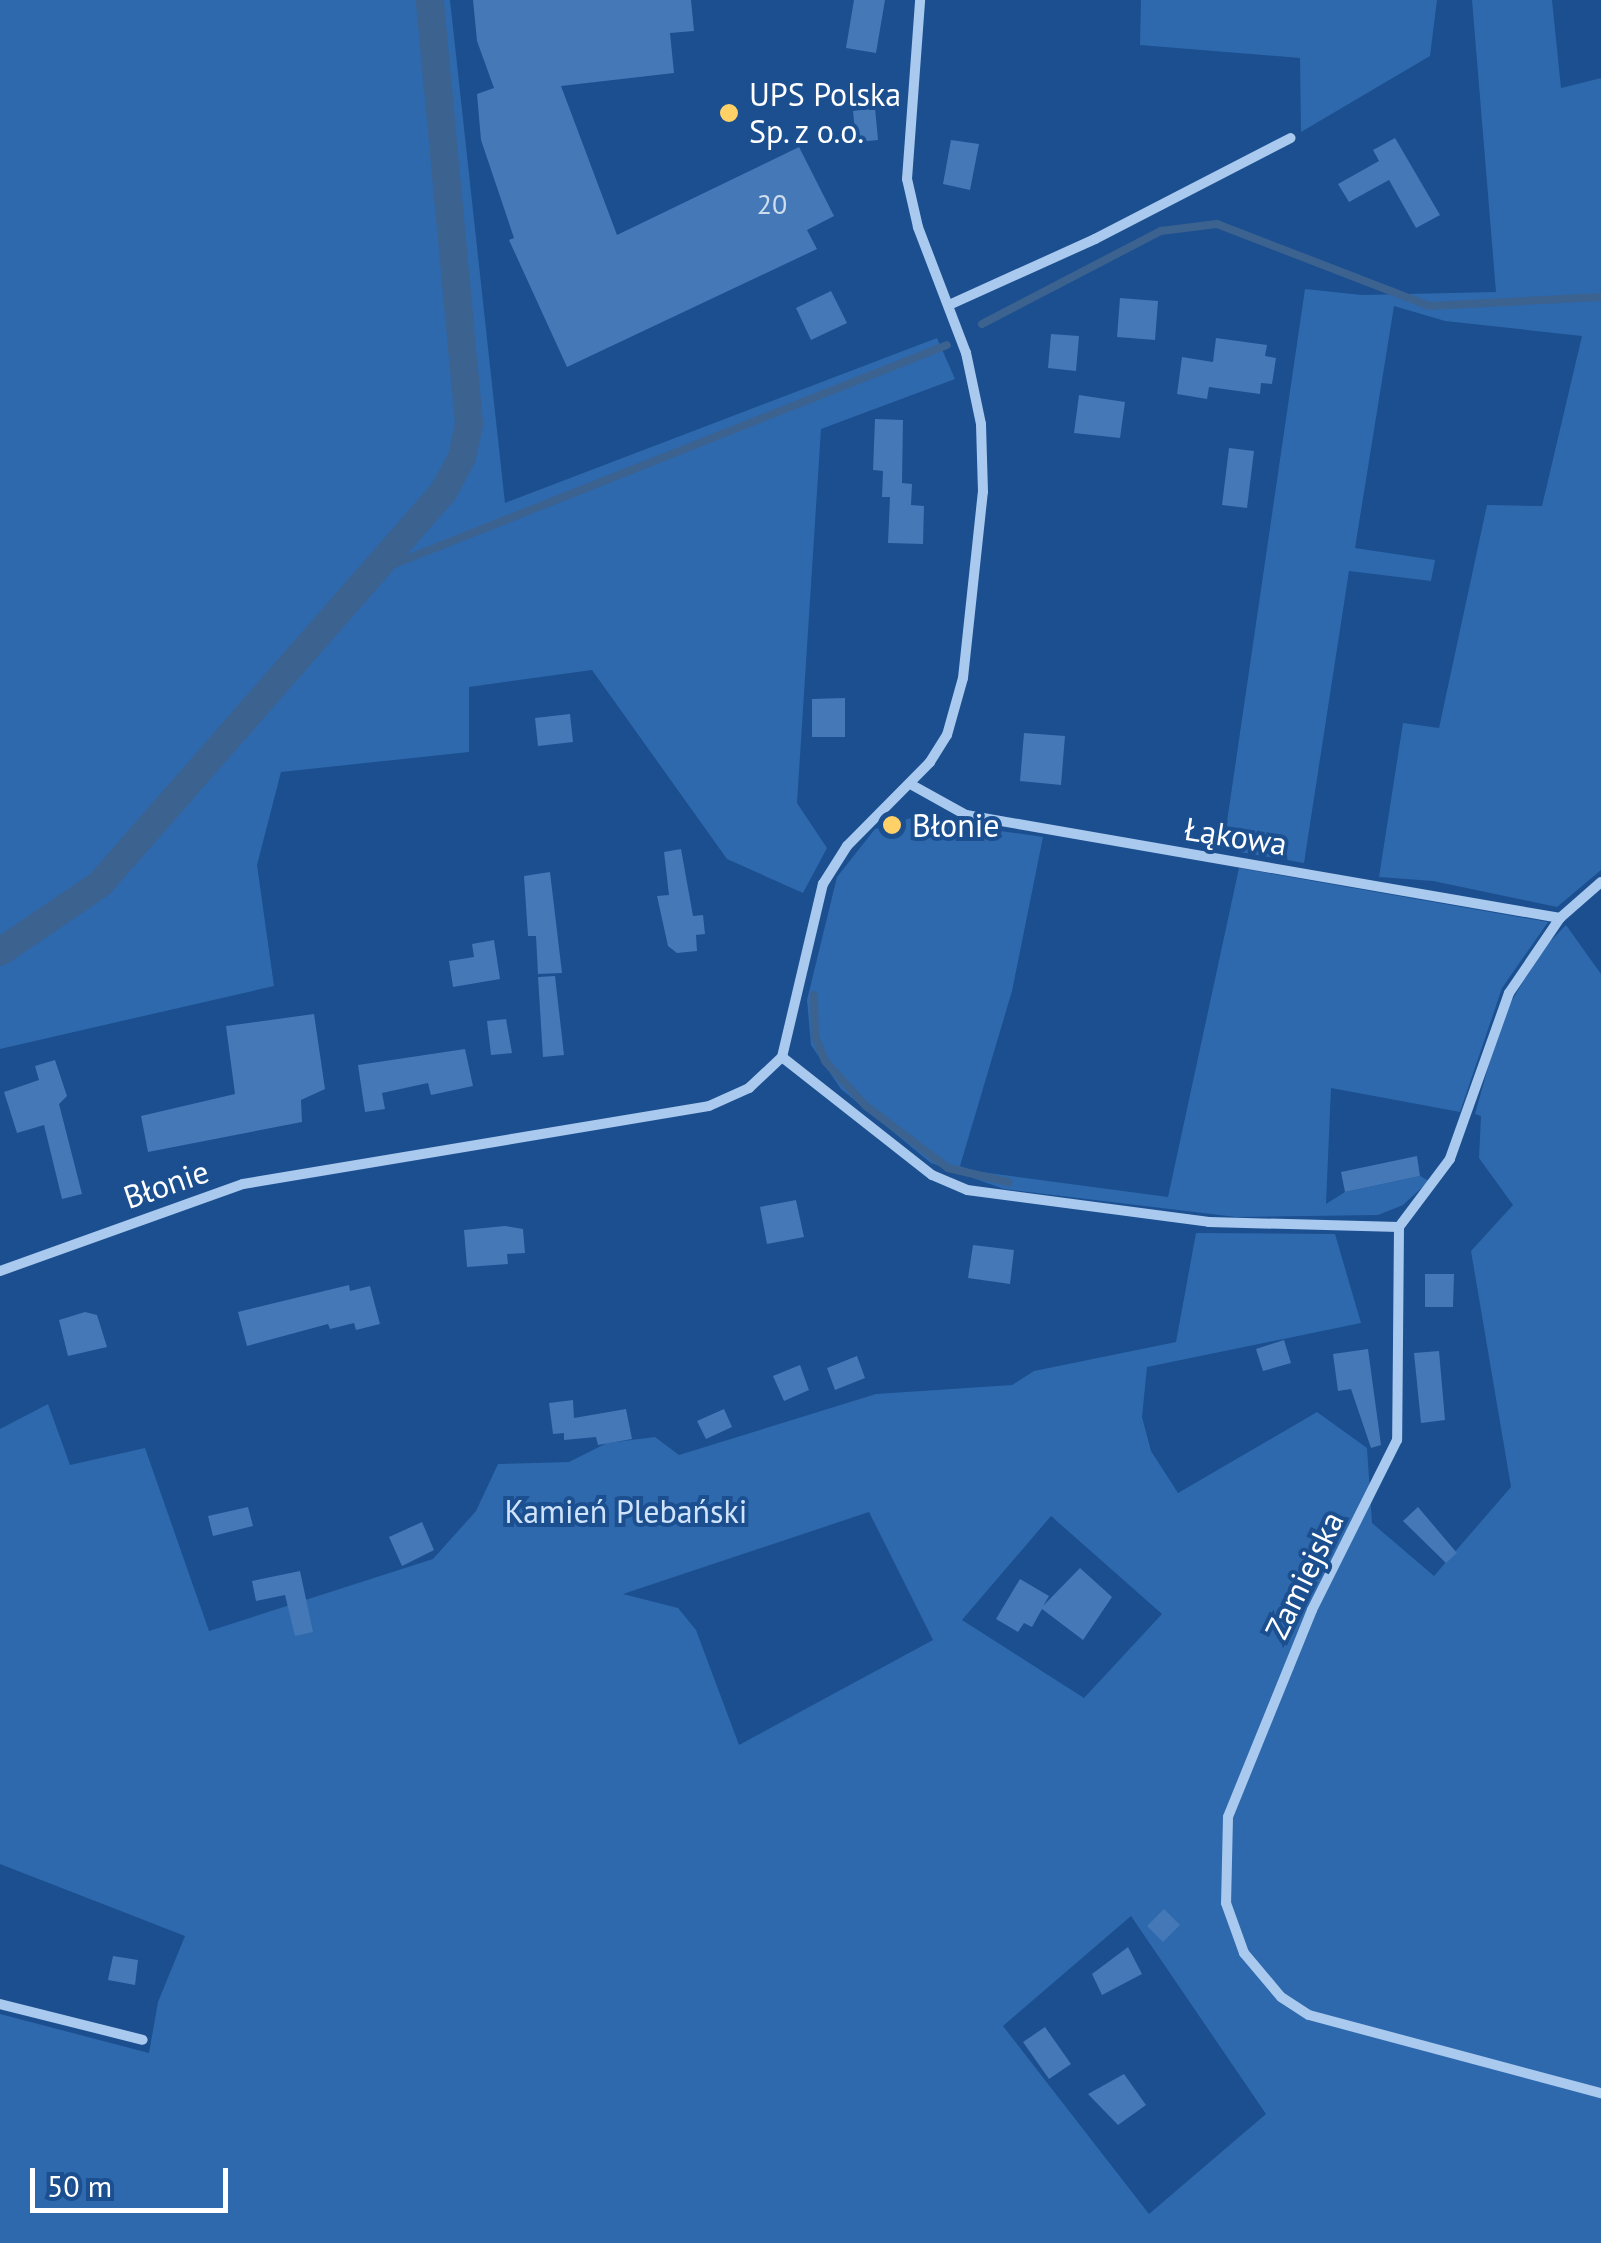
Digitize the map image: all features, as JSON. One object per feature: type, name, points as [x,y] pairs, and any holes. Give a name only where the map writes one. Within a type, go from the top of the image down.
[{"type":"street","points":[[920,0],[907,179],[978,396],[983,492],[956,708],[947,735],[912,785],[847,846],[823,884],[782,1057],[932,1176],[968,1190],[1209,1222],[1398,1227],[1450,1159],[1493,1025],[1560,918],[1601,882]]},
{"type":"street","points":[[948,305],[1096,239],[1291,138]]},
{"type":"street","name":"Łąkowa","points":[[912,785],[966,816],[1560,918]]},
{"type":"street","name":"Błonie","points":[[0,1271],[243,1184],[708,1106],[750,1088],[782,1057]]},
{"type":"street","name":"Zamiejska","points":[[1398,1227],[1398,1440],[1312,1610],[1228,1817],[1226,1903],[1244,1954],[1281,1997],[1309,2015],[1601,2093]]},
{"type":"street","points":[[0,2004],[143,2040]]},
{"type":"green space","points":[[0,0],[450,0],[505,503],[937,338],[955,379],[821,429],[797,803],[827,848],[803,893],[727,859],[592,670],[469,687],[469,752],[281,772],[257,865],[274,986],[0,1049]]},
{"type":"green space","points":[[1141,0],[1437,0],[1430,56],[1301,132],[1300,58],[1140,45]]},
{"type":"green space","points":[[1472,0],[1552,0],[1561,88],[1601,78],[1601,870],[1557,907],[1433,881],[1379,877],[1403,723],[1439,728],[1487,505],[1542,506],[1582,336],[1445,321],[1394,306],[1355,548],[1435,560],[1431,581],[1349,571],[1304,863],[1223,849],[1305,289],[1362,295],[1496,292]]},
{"type":"green space","points":[[911,818],[1043,837],[1012,991],[960,1166],[974,1171],[1168,1197],[1239,868],[1548,922],[1502,988],[1460,1112],[1331,1088],[1326,1204],[1345,1192],[1420,1176],[1429,1181],[1403,1205],[1378,1215],[1236,1217],[1004,1189],[931,1163],[841,1089],[811,1045],[807,1000],[837,877],[875,829]]},
{"type":"green space","name":"Kamień Plebański","points":[[1566,925],[1601,974],[1601,2243],[0,2243],[0,2014],[149,2053],[158,2002],[185,1936],[0,1864],[0,1429],[48,1404],[70,1465],[145,1448],[209,1631],[433,1559],[476,1511],[498,1464],[569,1462],[607,1443],[655,1437],[679,1455],[876,1394],[1012,1385],[1034,1371],[1176,1342],[1196,1233],[1335,1234],[1361,1323],[1147,1367],[1142,1417],[1151,1451],[1178,1493],[1317,1412],[1367,1448],[1372,1523],[1434,1576],[1511,1487],[1471,1251],[1513,1205],[1479,1158],[1481,1116],[1475,1114],[1502,1017],[1542,950]],"holes":[[[869,1512],[933,1640],[739,1745],[696,1630],[678,1608],[623,1594]],[[1051,1516],[1162,1614],[1084,1698],[962,1620]],[[1131,1916],[1266,2114],[1149,2214],[1003,2026]]]},
{"type":"building","points":[[473,0],[691,0],[694,31],[670,33],[674,73],[561,86],[617,235],[799,147],[834,216],[807,230],[817,249],[567,367],[509,240],[514,238],[481,140],[477,94],[494,88],[477,41]]},
{"type":"building","points":[[854,0],[885,0],[876,53],[846,48]]},
{"type":"building","points":[[875,108],[878,140],[856,142],[853,111]]},
{"type":"building","points":[[1395,138],[1440,215],[1416,228],[1389,180],[1349,202],[1338,184],[1379,161],[1373,150]]},
{"type":"building","points":[[951,140],[979,144],[970,190],[943,184]]},
{"type":"building","points":[[831,291],[847,323],[811,340],[796,308]]},
{"type":"building","points":[[1120,298],[1158,301],[1155,340],[1117,337]]},
{"type":"building","points":[[1051,334],[1079,336],[1076,371],[1048,368]]},
{"type":"building","points":[[1216,338],[1267,345],[1265,356],[1276,358],[1272,384],[1261,383],[1260,394],[1209,387],[1207,399],[1177,394],[1182,357],[1213,362]]},
{"type":"building","points":[[1079,395],[1125,402],[1120,438],[1074,433]]},
{"type":"building","points":[[875,419],[903,420],[902,483],[912,484],[911,505],[924,506],[923,544],[888,543],[890,497],[882,497],[883,471],[873,470]]},
{"type":"building","points":[[1229,448],[1254,451],[1247,508],[1222,505]]},
{"type":"building","points":[[845,698],[845,737],[812,737],[812,699]]},
{"type":"building","points":[[570,714],[573,742],[538,746],[535,718]]},
{"type":"building","points":[[1024,733],[1065,736],[1061,785],[1020,781]]},
{"type":"building","points":[[681,849],[693,916],[703,915],[705,934],[696,935],[697,951],[677,953],[668,946],[657,896],[669,895],[664,852]]},
{"type":"building","points":[[550,872],[562,973],[538,974],[536,936],[528,936],[524,876]]},
{"type":"building","points":[[494,940],[500,979],[453,987],[449,961],[474,957],[472,944]]},
{"type":"building","points":[[555,976],[564,1055],[543,1057],[538,977]]},
{"type":"building","points":[[314,1014],[325,1089],[301,1100],[302,1122],[148,1152],[141,1116],[235,1094],[226,1026]]},
{"type":"building","points":[[506,1019],[512,1053],[491,1055],[487,1021]]},
{"type":"building","points":[[465,1049],[473,1086],[431,1095],[428,1083],[382,1093],[385,1109],[365,1112],[358,1065]]},
{"type":"building","points":[[55,1060],[67,1096],[59,1104],[82,1194],[62,1199],[44,1125],[17,1133],[4,1092],[39,1080],[35,1066]]},
{"type":"building","points":[[1417,1156],[1420,1176],[1345,1192],[1341,1172]]},
{"type":"building","points":[[796,1200],[804,1237],[767,1244],[760,1207]]},
{"type":"building","points":[[505,1226],[523,1229],[525,1253],[507,1254],[508,1264],[467,1267],[464,1230]]},
{"type":"building","points":[[973,1245],[1014,1250],[1010,1284],[968,1278]]},
{"type":"building","points":[[1425,1274],[1454,1274],[1453,1307],[1425,1307]]},
{"type":"building","points":[[349,1285],[350,1291],[370,1286],[380,1324],[356,1330],[354,1323],[330,1329],[328,1324],[247,1346],[238,1312]]},
{"type":"building","points":[[85,1312],[97,1315],[107,1347],[68,1356],[59,1320]]},
{"type":"building","points":[[1284,1340],[1291,1363],[1263,1371],[1256,1349]]},
{"type":"building","points":[[1368,1349],[1381,1445],[1371,1448],[1351,1389],[1338,1391],[1333,1354]]},
{"type":"building","points":[[1439,1351],[1445,1420],[1421,1423],[1414,1353]]},
{"type":"building","points":[[857,1356],[865,1378],[835,1390],[827,1368]]},
{"type":"building","points":[[800,1365],[809,1390],[784,1401],[773,1376]]},
{"type":"building","points":[[573,1400],[574,1418],[626,1409],[632,1439],[598,1445],[596,1437],[564,1440],[564,1433],[553,1434],[549,1403]]},
{"type":"building","points":[[724,1409],[732,1427],[706,1439],[697,1421]]},
{"type":"building","points":[[248,1507],[253,1526],[213,1536],[208,1516]]},
{"type":"building","points":[[1418,1507],[1457,1553],[1446,1563],[1403,1521]]},
{"type":"building","points":[[422,1522],[434,1550],[402,1566],[389,1537]]},
{"type":"building","points":[[1080,1568],[1112,1597],[1083,1640],[1042,1609],[1032,1627],[1024,1623],[1018,1632],[996,1619],[1020,1579],[1049,1596],[1043,1606]]},
{"type":"building","points":[[300,1571],[313,1632],[295,1636],[285,1595],[256,1601],[252,1581]]},
{"type":"building","points":[[1164,1909],[1180,1925],[1163,1942],[1147,1926]]},
{"type":"building","points":[[1128,1947],[1142,1974],[1102,1995],[1092,1974]]},
{"type":"building","points":[[113,1956],[138,1960],[135,1985],[108,1980]]},
{"type":"building","points":[[1045,2027],[1071,2064],[1049,2079],[1023,2042]]},
{"type":"building","points":[[1124,2074],[1146,2105],[1118,2125],[1088,2094]]},
{"type":"waterway","points":[[0,952],[100,884],[444,491],[462,457],[469,423],[430,0]]},
{"type":"waterway","points":[[982,324],[1161,231],[1217,224],[1429,306],[1601,297]]},
{"type":"waterway","points":[[374,572],[947,345]]},
{"type":"waterway","points":[[814,995],[815,1036],[825,1061],[866,1106],[948,1168],[1008,1182]]},
{"type":"place","name":"UPS Polska Sp. z o.o.","points":[[729,113]]},
{"type":"place","name":"Błonie","points":[[892,825]]}]
